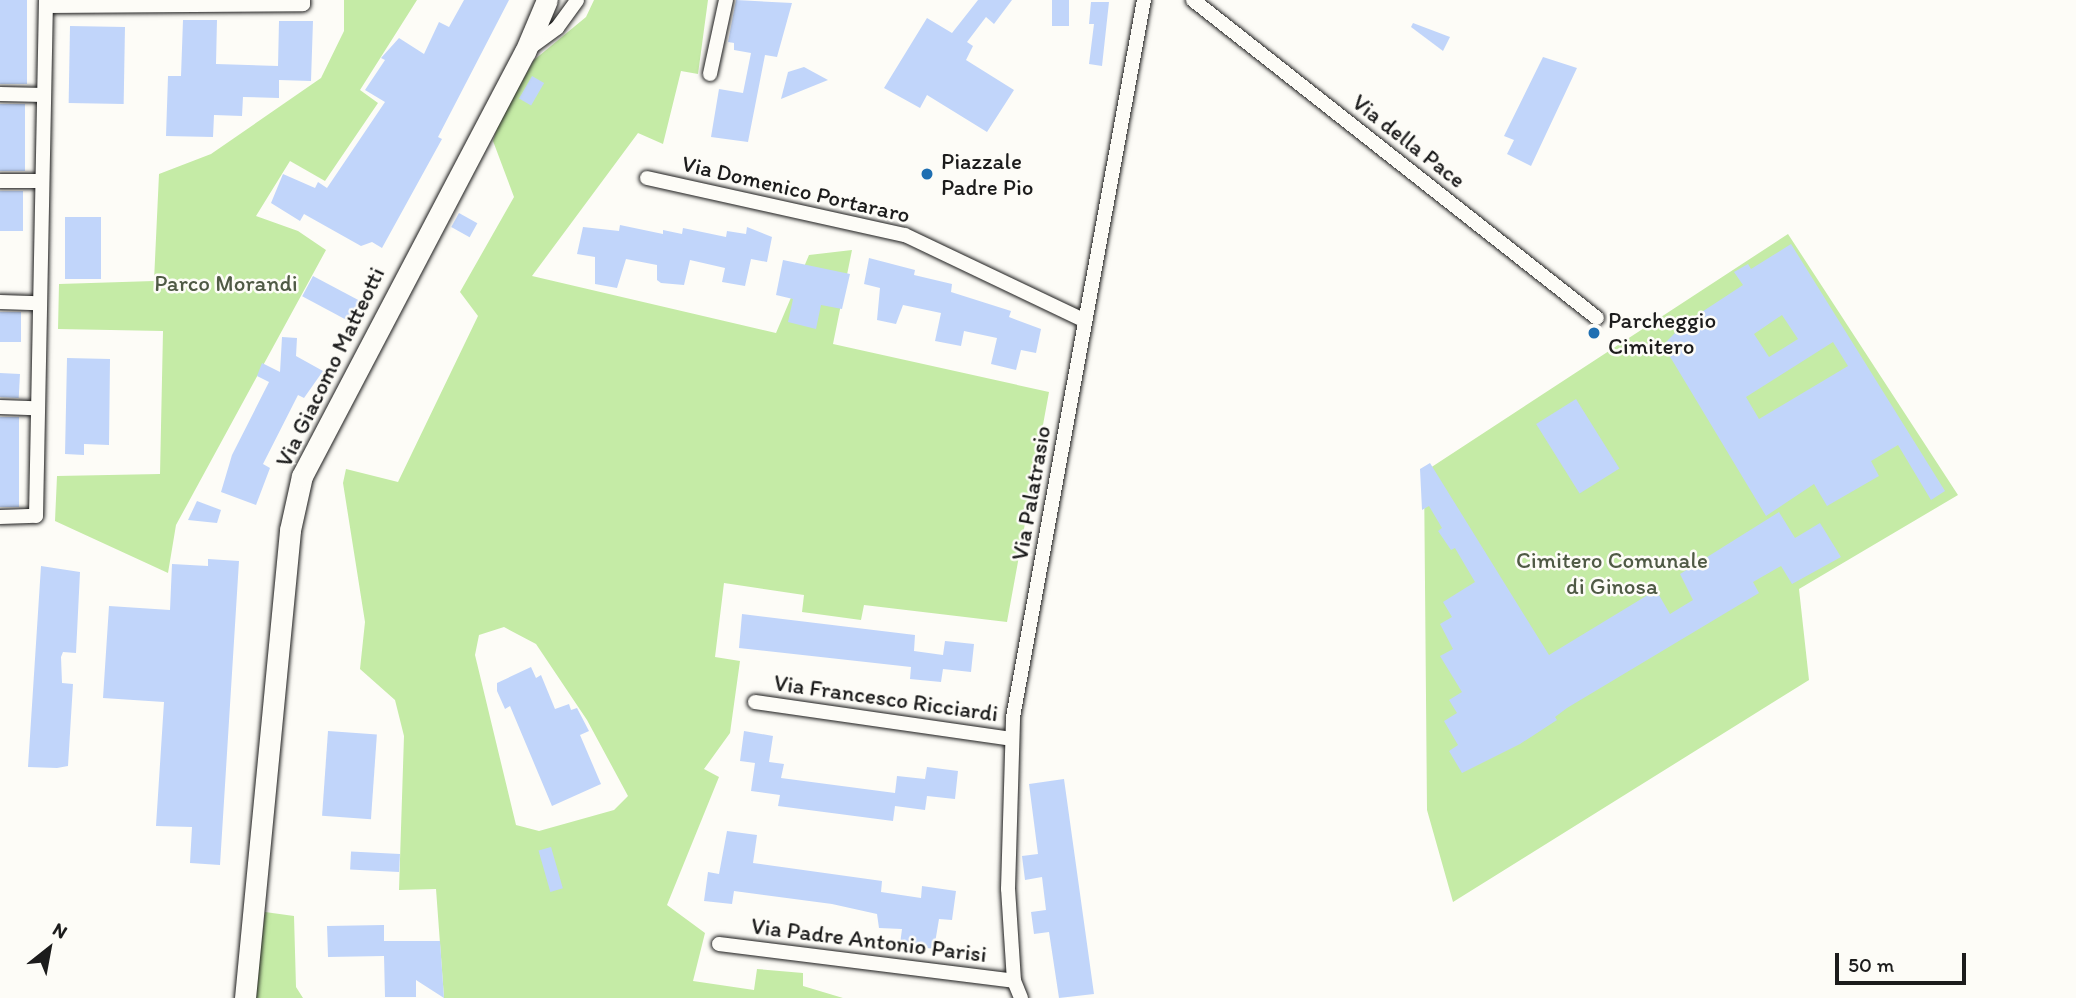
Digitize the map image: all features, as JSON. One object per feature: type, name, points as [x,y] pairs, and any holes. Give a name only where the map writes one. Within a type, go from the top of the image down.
[{"type":"street","points":[[0,517],[36,516],[35,408],[46,3],[303,4],[303,0]]},
{"type":"street","name":"Via Giacomo Matteotti","points":[[245,998],[287,557],[303,476],[524,52],[547,0]]},
{"type":"street","points":[[524,52],[557,28],[578,0]]},
{"type":"street","points":[[710,74],[726,0]]},
{"type":"street","name":"Via Palatrasio","points":[[1021,998],[1014,981],[1008,876],[1011,739],[1144,0]]},
{"type":"street","name":"Via della Pace","points":[[1193,0],[1597,318]]},
{"type":"street","points":[[0,94],[44,95]]},
{"type":"street","name":"Via Domenico Portararo","points":[[647,178],[905,235],[1085,321]]},
{"type":"street","points":[[0,181],[41,181]]},
{"type":"street","points":[[0,302],[38,303]]},
{"type":"street","points":[[0,407],[35,408]]},
{"type":"street","name":"Via Francesco Ricciardi","points":[[755,702],[1011,739]]},
{"type":"street","name":"Via Padre Antonio Parisi","points":[[719,944],[1014,981]]},
{"type":"green space","name":"Parco Morandi","points":[[344,0],[417,0],[360,90],[378,103],[325,181],[290,161],[256,216],[298,231],[326,250],[176,525],[168,573],[55,521],[57,476],[160,474],[163,331],[58,329],[59,284],[154,281],[159,174],[211,154],[321,78],[344,31]]},
{"type":"green space","points":[[594,0],[708,0],[698,74],[681,71],[663,144],[638,133],[532,276],[776,333],[809,255],[852,250],[833,344],[1049,392],[1007,622],[864,605],[861,620],[802,612],[804,595],[724,583],[715,657],[740,661],[730,733],[704,769],[719,777],[667,905],[705,933],[693,981],[754,990],[757,969],[803,973],[803,986],[843,998],[444,998],[436,889],[399,890],[404,736],[395,700],[360,669],[365,622],[343,483],[346,469],[398,482],[478,316],[460,292],[514,197],[493,141],[498,125],[534,60],[586,17]],"holes":[[[504,627],[536,644],[587,720],[628,796],[614,810],[539,831],[516,825],[475,655],[479,635]]]},
{"type":"green space","name":"Cimitero Comunale di Ginosa","points":[[1788,234],[1958,495],[1799,589],[1809,680],[1453,902],[1427,810],[1424,472]]},
{"type":"green space","points":[[265,912],[294,916],[296,987],[303,998],[255,998]]},
{"type":"building","points":[[0,0],[27,0],[27,84],[0,84]]},
{"type":"building","points":[[464,0],[509,0],[438,137],[442,139],[382,248],[372,242],[361,246],[304,214],[300,221],[271,203],[283,174],[315,188],[318,182],[327,188],[385,102],[365,90],[385,60],[381,58],[399,38],[424,54],[439,22],[449,27]]},
{"type":"building","points":[[736,0],[792,3],[777,57],[765,55],[748,142],[711,137],[719,89],[743,93],[751,53],[734,50],[734,43],[728,42]]},
{"type":"building","points":[[978,0],[1012,0],[994,24],[986,17],[967,42],[973,46],[966,60],[1014,90],[987,132],[927,95],[920,108],[884,88],[927,18],[952,33]]},
{"type":"building","points":[[1052,0],[1069,0],[1069,26],[1052,26]]},
{"type":"building","points":[[1091,2],[1109,2],[1102,66],[1089,64],[1094,24],[1089,24]]},
{"type":"building","points":[[183,20],[217,20],[216,64],[278,66],[279,21],[313,21],[311,81],[279,80],[279,98],[243,97],[242,116],[214,115],[213,137],[166,136],[168,76],[181,76]]},
{"type":"building","points":[[1413,23],[1450,37],[1443,51],[1411,27]]},
{"type":"building","points":[[70,26],[125,27],[124,104],[69,103]]},
{"type":"building","points":[[1543,57],[1577,68],[1531,166],[1507,154],[1514,140],[1504,136]]},
{"type":"building","points":[[804,67],[828,80],[781,99],[788,72]]},
{"type":"building","points":[[532,76],[544,83],[531,106],[519,99]]},
{"type":"building","points":[[0,104],[25,104],[25,171],[0,171]]},
{"type":"building","points":[[0,191],[23,191],[23,231],[0,231]]},
{"type":"building","points":[[459,213],[477,223],[470,237],[451,227]]},
{"type":"building","points":[[65,217],[101,217],[101,279],[65,279]]},
{"type":"building","points":[[620,225],[663,234],[663,230],[682,234],[683,228],[726,237],[727,231],[746,234],[747,227],[772,237],[767,262],[751,259],[745,286],[722,282],[725,268],[690,260],[684,285],[661,283],[657,280],[657,265],[626,259],[617,288],[595,284],[595,257],[577,254],[583,227],[619,231]]},
{"type":"building","points":[[1791,244],[1945,491],[1931,500],[1898,445],[1871,461],[1879,476],[1827,506],[1814,484],[1766,516],[1663,345],[1685,323],[1743,285],[1734,272],[1748,264],[1751,269]],"holes":[[[1782,315],[1798,339],[1769,357],[1754,334]],[[1833,342],[1848,366],[1759,419],[1746,397]]]},
{"type":"building","points":[[869,258],[915,270],[914,275],[952,284],[951,292],[1011,311],[1009,317],[1041,329],[1036,353],[1021,350],[1016,370],[991,364],[997,338],[964,331],[961,346],[935,341],[941,313],[903,305],[896,324],[877,320],[880,288],[864,284]]},
{"type":"building","points":[[783,260],[850,274],[842,309],[821,305],[816,329],[788,322],[793,299],[776,295]]},
{"type":"building","points":[[313,276],[362,302],[351,322],[302,296]]},
{"type":"building","points":[[0,312],[21,312],[21,342],[0,342]]},
{"type":"building","points":[[282,337],[297,338],[296,356],[323,371],[304,398],[298,395],[263,464],[270,468],[256,505],[221,492],[232,455],[269,382],[257,376],[262,363],[280,372]]},
{"type":"building","points":[[67,358],[110,359],[109,445],[84,444],[84,455],[65,454]]},
{"type":"building","points":[[0,373],[20,374],[19,398],[0,397]]},
{"type":"building","points":[[1576,399],[1619,469],[1580,493],[1536,424]]},
{"type":"building","points":[[0,417],[19,417],[19,507],[0,507]]},
{"type":"building","points":[[1430,463],[1549,655],[1656,590],[1670,614],[1693,600],[1680,574],[1779,512],[1795,538],[1820,523],[1841,557],[1792,584],[1781,566],[1753,582],[1759,593],[1567,708],[1555,717],[1557,720],[1520,744],[1462,773],[1449,751],[1458,745],[1444,721],[1457,713],[1449,700],[1462,692],[1440,656],[1453,649],[1440,624],[1452,617],[1443,602],[1475,582],[1455,548],[1451,550],[1438,531],[1442,528],[1429,506],[1422,510],[1420,469]]},
{"type":"building","points":[[197,501],[221,510],[217,523],[188,520]]},
{"type":"building","points":[[208,559],[239,561],[220,865],[190,863],[192,827],[156,826],[164,702],[103,698],[109,606],[170,610],[172,564],[208,566]]},
{"type":"building","points":[[41,566],[80,572],[76,653],[63,652],[61,657],[62,683],[73,684],[68,766],[57,768],[28,767]]},
{"type":"building","points":[[742,614],[915,635],[914,651],[943,655],[945,641],[974,644],[971,672],[943,669],[941,682],[910,679],[911,667],[739,648]]},
{"type":"building","points":[[531,667],[536,678],[541,675],[555,709],[569,704],[571,710],[577,708],[589,731],[580,735],[601,784],[552,806],[510,706],[505,709],[497,691],[497,683]]},
{"type":"building","points":[[328,731],[377,734],[371,819],[322,816]]},
{"type":"building","points":[[744,731],[773,736],[769,762],[784,764],[781,778],[895,793],[897,776],[925,779],[927,767],[958,771],[955,799],[927,796],[925,810],[895,806],[893,821],[778,806],[780,795],[751,791],[755,763],[740,761]]},
{"type":"building","points":[[1064,779],[1094,994],[1059,998],[1049,932],[1034,934],[1031,912],[1046,910],[1042,877],[1025,880],[1022,856],[1038,854],[1029,784]]},
{"type":"building","points":[[727,831],[757,835],[753,863],[882,881],[881,892],[921,898],[922,886],[956,891],[952,920],[939,919],[934,949],[900,944],[902,929],[879,928],[877,914],[832,904],[734,891],[732,904],[704,901],[708,872],[719,874]]},
{"type":"building","points":[[551,847],[563,888],[550,892],[539,851]]},
{"type":"building","points":[[351,851],[400,854],[399,872],[350,869]]},
{"type":"building","points":[[384,925],[384,941],[440,941],[444,998],[416,980],[416,997],[385,997],[384,956],[328,957],[327,926]]},
{"type":"place","name":"Piazzale Padre Pio","points":[[927,174]]},
{"type":"place","name":"Parcheggio Cimitero","points":[[1594,333]]}]
